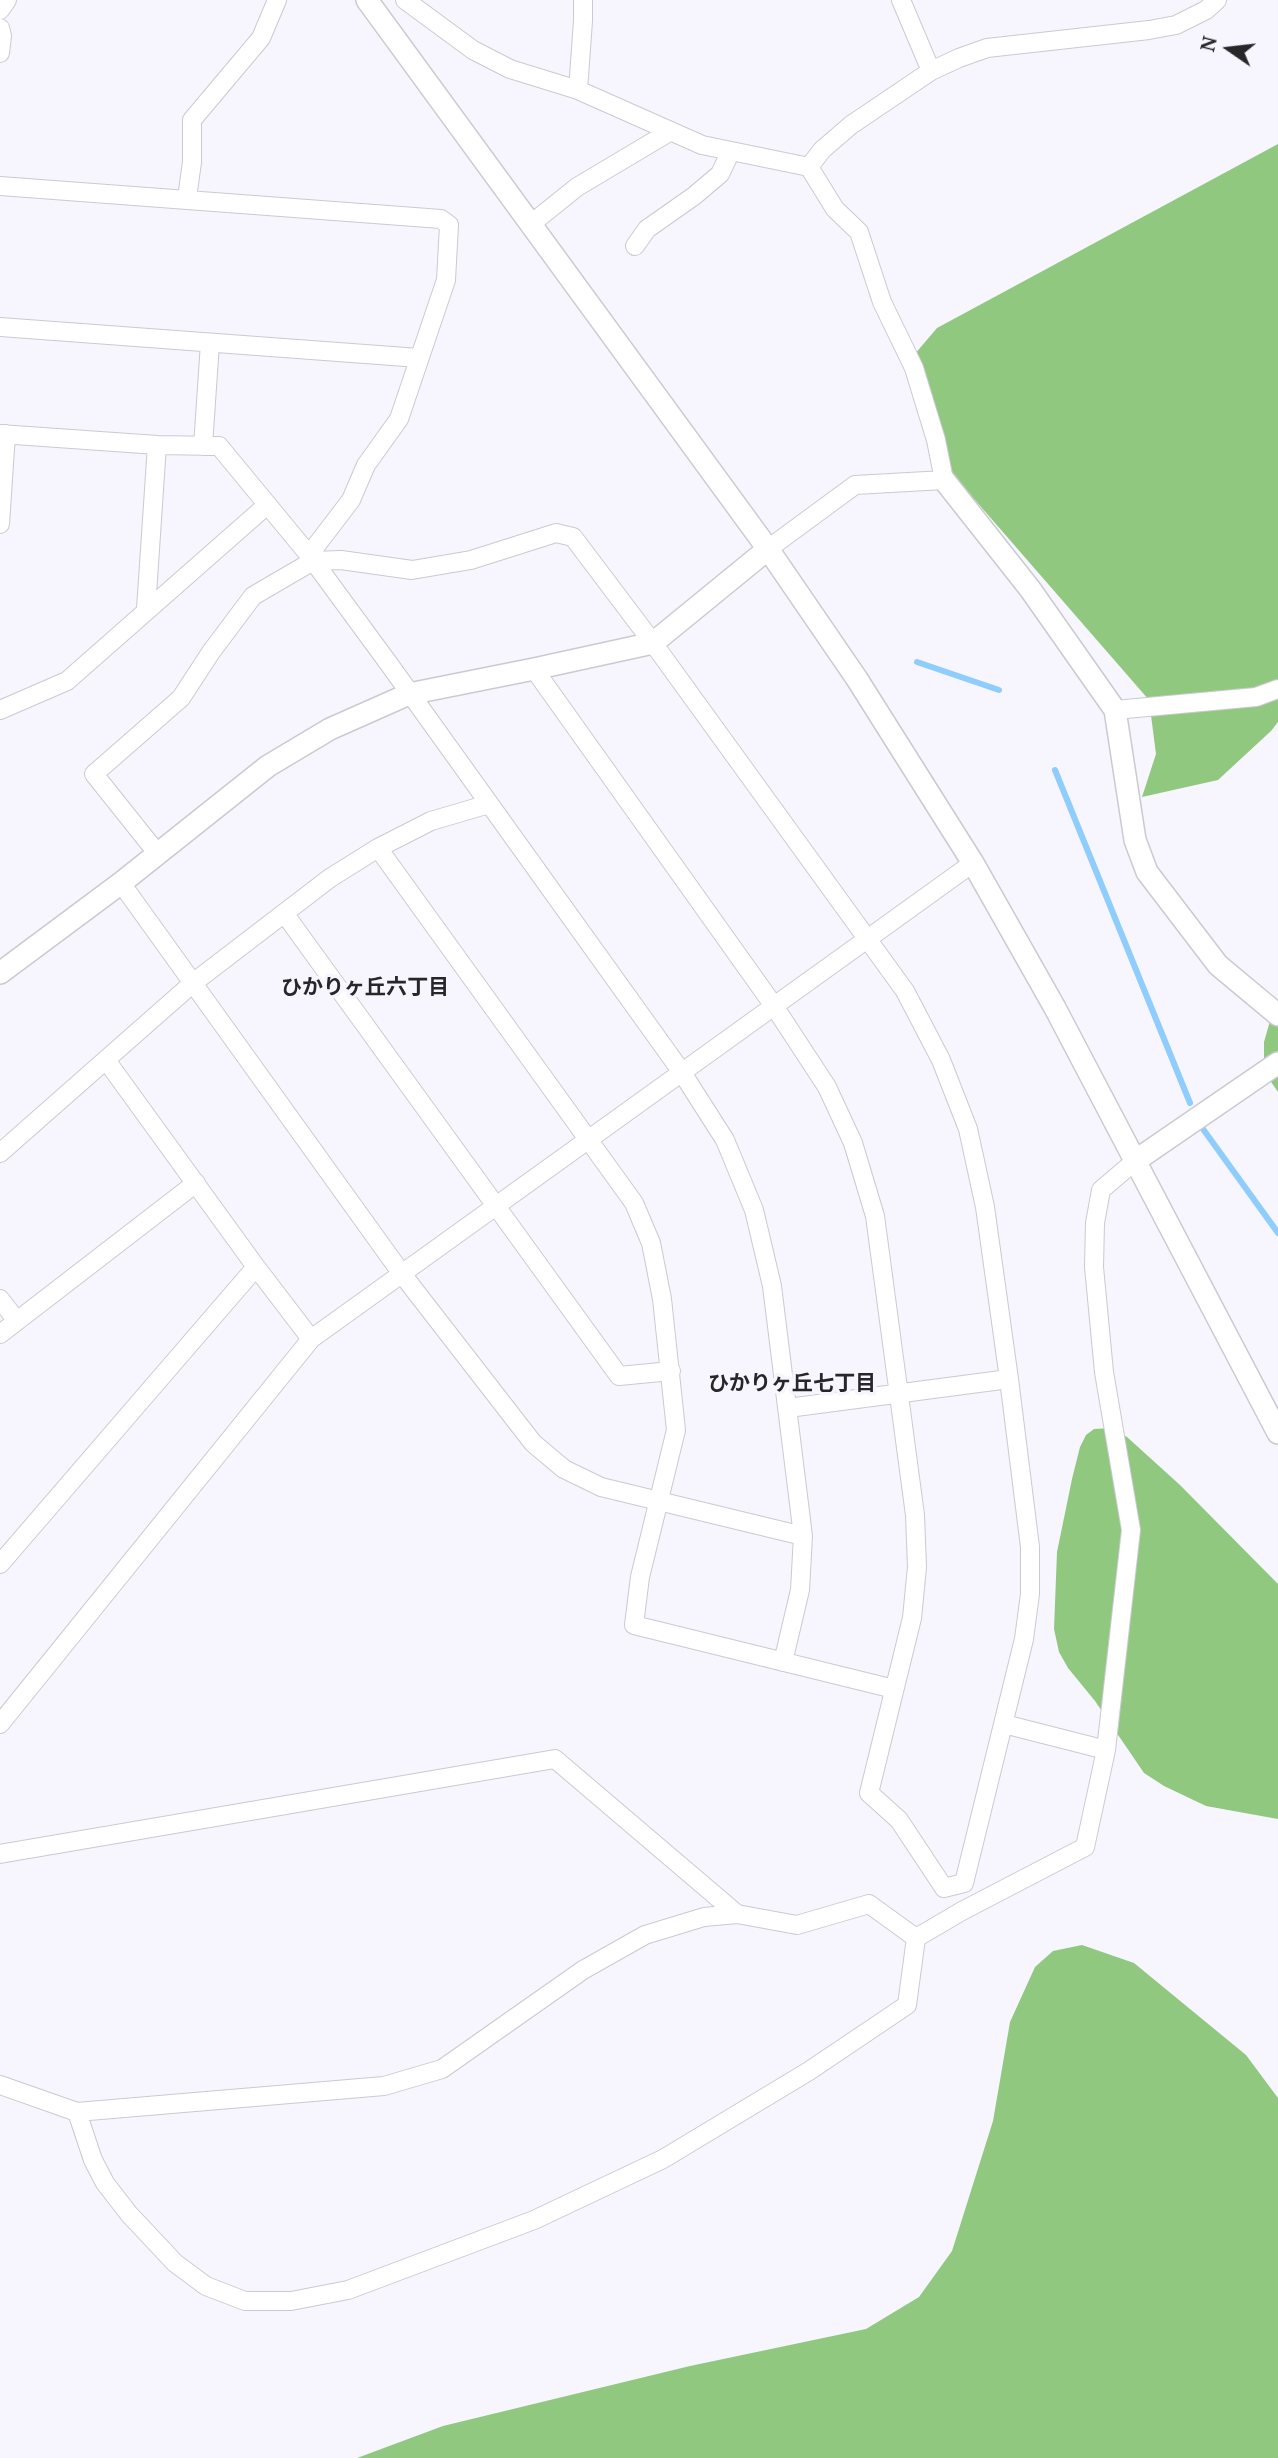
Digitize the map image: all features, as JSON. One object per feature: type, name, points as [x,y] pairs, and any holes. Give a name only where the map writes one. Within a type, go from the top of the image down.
[{"type":"street","points":[[0,10],[7,0]]},
{"type":"street","points":[[187,198],[192,162],[192,120],[261,38],[276,0]]},
{"type":"street","points":[[367,0],[768,549],[857,679],[973,863],[1055,1008],[1278,1433]]},
{"type":"street","points":[[405,0],[473,50],[510,69],[578,90],[702,145],[809,167],[835,209],[859,232],[882,302],[914,368],[936,440],[944,480],[1030,589],[1115,710],[1135,840],[1147,872],[1218,965],[1278,1015]]},
{"type":"street","points":[[578,90],[583,0]]},
{"type":"street","points":[[901,0],[931,71]]},
{"type":"street","points":[[809,167],[822,150],[851,125],[931,71],[987,48],[1176,25],[1206,10],[1217,0]]},
{"type":"street","points":[[0,28],[0,53]]},
{"type":"street","points":[[531,224],[577,187],[671,131]]},
{"type":"street","points":[[635,246],[647,229],[720,174],[730,151]]},
{"type":"street","points":[[0,186],[441,219],[449,225],[446,281],[399,419],[366,465],[351,499],[311,558],[253,596],[181,698],[94,774],[157,853]]},
{"type":"street","points":[[0,327],[419,358]]},
{"type":"street","points":[[203,446],[210,342]]},
{"type":"street","points":[[0,524],[3,434],[157,445],[219,446],[311,558],[681,1071],[725,1140],[754,1210],[772,1286],[803,1536],[800,1590],[783,1662]]},
{"type":"street","points":[[146,609],[157,445]]},
{"type":"street","points":[[0,973],[121,883],[268,766],[330,729],[409,694],[653,643],[768,549],[855,485],[944,480]]},
{"type":"street","points":[[0,710],[66,681],[267,505]]},
{"type":"street","points":[[311,558],[412,570],[471,560],[556,533],[573,537],[905,991],[941,1060],[968,1129],[985,1207],[1030,1547],[1030,1594],[1024,1639],[964,1883],[944,1888],[899,1820],[869,1793],[912,1618],[917,1567],[915,1515],[875,1216],[852,1143],[827,1087],[774,1006],[534,669]]},
{"type":"street","points":[[1115,710],[1256,697],[1278,690]]},
{"type":"street","points":[[0,1153],[193,983],[330,878],[378,848],[431,821],[489,804]]},
{"type":"street","points":[[378,848],[634,1203],[651,1243],[662,1299],[676,1430],[640,1577],[634,1625],[894,1689]]},
{"type":"street","points":[[0,1724],[311,1339],[973,863]]},
{"type":"street","points":[[121,883],[402,1274],[533,1443],[564,1469],[601,1488],[803,1536]]},
{"type":"street","points":[[284,913],[619,1376],[671,1371]]},
{"type":"street","points":[[106,1060],[311,1339]]},
{"type":"street","points":[[916,1938],[1085,1847],[1105,1750],[1131,1530],[1104,1372],[1094,1267],[1095,1223],[1101,1190],[1135,1161],[1278,1063]]},
{"type":"street","points":[[0,1334],[196,1184]]},
{"type":"street","points":[[0,1564],[256,1267]]},
{"type":"street","points":[[0,1299],[17,1321]]},
{"type":"street","points":[[788,1408],[1009,1379]]},
{"type":"street","points":[[1004,1724],[1105,1750]]},
{"type":"street","points":[[0,1854],[555,1759],[737,1914]]},
{"type":"street","points":[[0,2085],[77,2112],[384,2086],[442,2069],[583,1970],[645,1935],[704,1917],[737,1914],[797,1925],[869,1904],[916,1938]]},
{"type":"street","points":[[77,2112],[93,2161],[113,2193],[175,2263],[206,2286],[245,2301],[292,2301],[348,2290],[534,2220],[628,2176],[663,2159],[809,2071],[907,2004],[916,1938]]},
{"type":"green space","points":[[1278,144],[1278,722],[1218,780],[1142,797],[1156,754],[1149,700],[935,454],[914,355],[937,328]]},
{"type":"green space","points":[[1278,1005],[1278,1092],[1267,1076],[1264,1042]]},
{"type":"green space","points":[[1111,1428],[1127,1437],[1180,1485],[1278,1584],[1278,1819],[1206,1806],[1144,1773],[1059,1652],[1054,1629],[1057,1552],[1072,1479],[1086,1435],[1094,1429]]},
{"type":"green space","points":[[1082,1945],[1134,1963],[1246,2055],[1278,2098],[1278,2458],[357,2458],[443,2426],[690,2366],[866,2329],[919,2297],[952,2251],[993,2121],[1010,2022],[1035,1967],[1053,1951]]},
{"type":"waterway","points":[[917,662],[999,690]]},
{"type":"waterway","points":[[1055,770],[1190,1103]]},
{"type":"waterway","points":[[1203,1129],[1278,1233]]},
{"type":"district","name":"ひかりヶ丘六丁目","points":[[365,988]]},
{"type":"district","name":"ひかりヶ丘七丁目","points":[[792,1384]]}]
